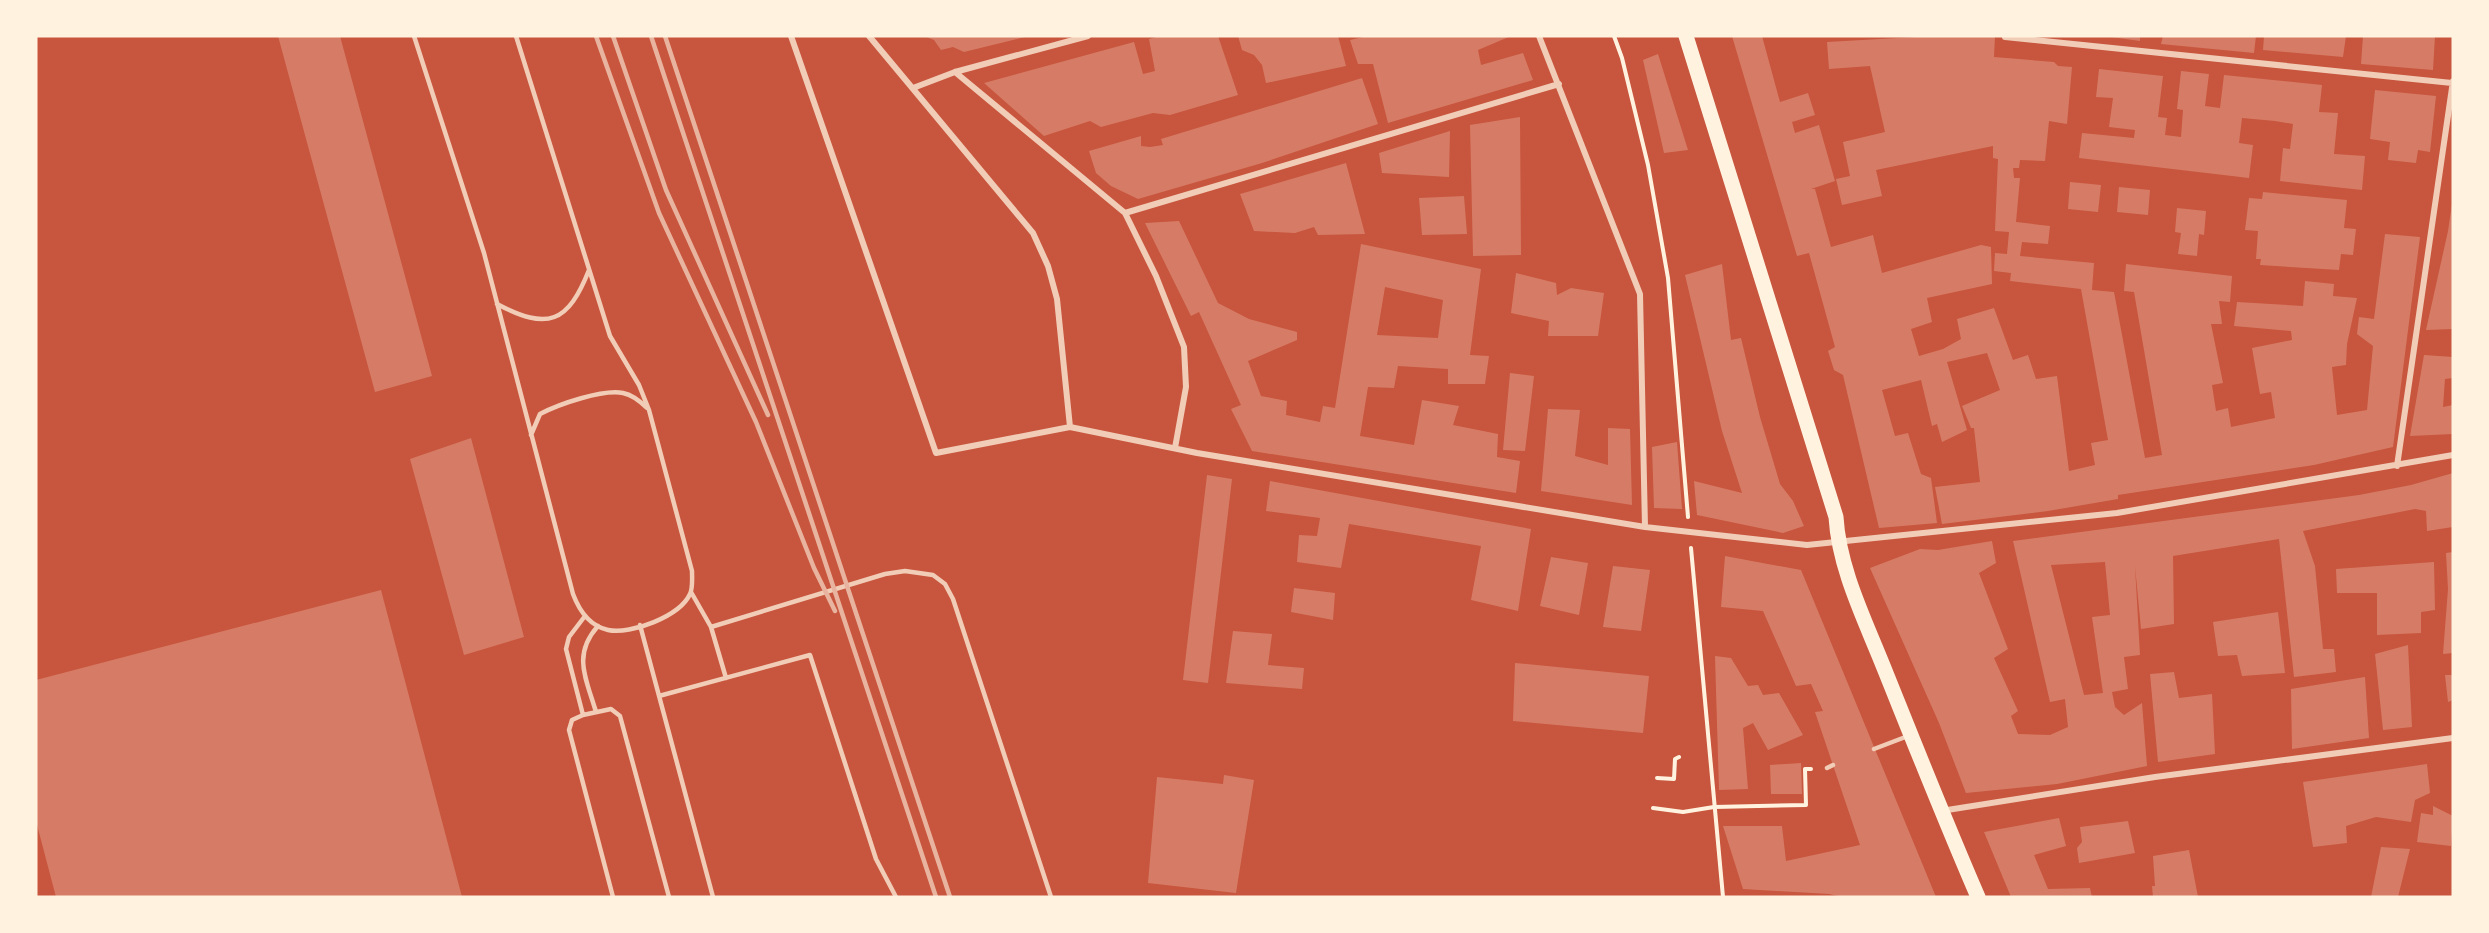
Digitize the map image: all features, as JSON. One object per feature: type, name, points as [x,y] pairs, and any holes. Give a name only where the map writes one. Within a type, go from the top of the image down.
[{"type":"main road","points":[[1686,36],[1836,517],[1837,540],[1856,598],[1940,811],[1978,897]]},
{"type":"street","points":[[791,36],[936,453],[1070,427],[1197,453],[1645,526],[1807,545],[1837,540],[2117,513],[2453,455]]},
{"type":"street","points":[[869,36],[1033,233],[1048,266],[1057,299],[1070,427]]},
{"type":"street","points":[[914,88],[955,72],[1088,36]]},
{"type":"street","points":[[1539,36],[1640,294],[1645,526]]},
{"type":"street","points":[[2005,37],[2453,82],[2397,466]]},
{"type":"street","points":[[955,72],[1125,213],[1156,276],[1184,347],[1186,387],[1175,448]]},
{"type":"street","points":[[1125,213],[1559,84]]},
{"type":"street","points":[[1940,811],[2155,777],[2453,738]]},
{"type":"lane","points":[[414,36],[461,177],[497,304],[573,594],[585,616],[598,626],[609,630],[640,625],[667,618],[681,608],[691,592],[692,571],[649,410],[639,385],[610,336],[516,36]]},
{"type":"lane","points":[[497,304],[527,318],[551,318],[573,305],[589,270]]},
{"type":"lane","points":[[530,435],[540,414],[595,395],[624,393],[638,399],[649,410]]},
{"type":"lane","points":[[711,627],[885,574],[919,571],[933,575],[945,584],[953,600],[1051,897]]},
{"type":"lane","points":[[691,592],[711,627],[726,678]]},
{"type":"lane","points":[[583,715],[566,649],[569,637],[585,616]]},
{"type":"lane","points":[[640,625],[713,897]]},
{"type":"lane","points":[[596,712],[583,665],[582,652],[586,639],[598,626]]},
{"type":"lane","points":[[659,696],[810,655],[876,859],[896,897]]},
{"type":"lane","points":[[613,897],[570,735],[572,720],[583,715],[611,709],[616,711],[623,722],[669,897]]},
{"type":"lane","points":[[1874,749],[1911,735]]},
{"type":"lane","points":[[1827,768],[1833,765]]},
{"type":"path","points":[[1614,36],[1648,165],[1668,278],[1723,897]]},
{"type":"path","points":[[1657,778],[1674,779],[1675,759],[1679,758]]},
{"type":"path","points":[[1653,808],[1683,812],[1714,807],[1806,805],[1804,769],[1827,768]]},
{"type":"building","points":[[278,36],[340,36],[432,376],[375,392]]},
{"type":"building","points":[[924,36],[1025,37],[964,52],[953,47],[941,50],[934,40]]},
{"type":"building","points":[[1159,36],[1218,36],[1238,95],[1170,115],[1153,113],[1101,127],[1090,121],[1044,136],[984,83],[1134,42],[1143,74],[1155,71],[1149,39]]},
{"type":"building","points":[[1238,36],[1338,36],[1346,66],[1266,83],[1262,65],[1254,55],[1242,50]]},
{"type":"building","points":[[1367,36],[1511,36],[1478,50],[1481,65],[1523,53],[1533,80],[1388,123],[1373,64],[1358,64],[1350,40]]},
{"type":"building","points":[[1732,36],[1762,36],[1780,102],[1808,93],[1815,115],[1792,122],[1795,133],[1819,125],[1835,181],[1811,189],[1815,189],[1831,247],[1873,235],[1882,273],[1981,245],[1991,247],[1992,284],[1927,298],[1932,322],[1911,329],[1919,356],[1943,349],[1961,339],[1957,319],[1994,308],[2013,360],[2028,355],[2036,379],[2057,376],[2069,471],[2095,465],[2091,443],[2108,440],[2081,289],[2010,281],[2011,273],[1994,271],[1995,253],[2007,254],[2009,232],[1995,231],[1998,159],[1993,158],[1993,146],[1876,170],[1882,196],[1842,205],[1836,179],[1850,176],[1843,142],[1885,132],[1870,66],[1829,69],[1827,42],[1933,36],[1995,36],[1994,57],[2054,62],[2058,66],[2072,67],[2067,124],[2049,121],[2045,161],[2020,160],[2019,168],[2013,168],[2014,178],[2020,178],[2016,222],[2050,226],[2048,244],[2022,242],[2020,256],[2094,263],[2092,290],[2114,292],[2145,458],[2162,455],[2134,292],[2124,291],[2126,264],[2232,276],[2230,302],[2219,301],[2222,324],[2211,324],[2223,383],[2212,385],[2216,411],[2228,408],[2231,427],[2275,418],[2271,392],[2260,394],[2252,348],[2292,340],[2291,331],[2234,326],[2237,302],[2303,306],[2305,281],[2334,284],[2333,296],[2357,298],[2347,344],[2346,365],[2332,367],[2337,415],[2367,410],[2373,346],[2357,334],[2359,317],[2374,319],[2385,234],[2420,237],[2393,447],[2314,465],[2118,495],[2118,499],[2048,511],[1942,524],[1935,487],[1980,482],[1974,428],[1971,428],[1962,406],[2000,390],[1987,353],[1947,362],[1967,430],[1942,442],[1937,424],[1932,426],[1921,380],[1882,390],[1895,436],[1908,433],[1921,474],[1931,478],[1937,523],[1879,528],[1843,375],[1834,370],[1828,351],[1835,347],[1809,253],[1797,256]]},
{"type":"building","points":[[2104,36],[2140,36],[2140,41]]},
{"type":"building","points":[[2163,36],[2256,36],[2254,53],[2161,44]]},
{"type":"building","points":[[2264,36],[2346,36],[2343,57],[2263,50]]},
{"type":"building","points":[[2363,36],[2435,36],[2433,70],[2361,64]]},
{"type":"building","points":[[1658,54],[1688,150],[1664,153],[1643,60]]},
{"type":"building","points":[[2099,69],[2163,76],[2158,117],[2167,118],[2165,135],[2181,137],[2183,110],[2177,109],[2181,71],[2209,74],[2205,106],[2220,108],[2224,75],[2322,85],[2319,112],[2338,113],[2334,154],[2365,156],[2362,190],[2280,181],[2283,148],[2290,149],[2293,124],[2275,121],[2242,118],[2239,143],[2253,145],[2249,178],[2079,158],[2082,133],[2134,138],[2135,130],[2109,127],[2113,98],[2096,97]]},
{"type":"building","points":[[1362,78],[1378,124],[1262,163],[1138,199],[1111,186],[1096,173],[1089,151],[1141,136],[1141,146],[1163,145],[1161,139]]},
{"type":"building","points":[[2375,90],[2436,96],[2430,152],[2418,150],[2416,163],[2388,160],[2390,142],[2370,139]]},
{"type":"building","points":[[1520,117],[1521,255],[1473,256],[1470,125]]},
{"type":"building","points":[[1450,131],[1449,177],[1382,173],[1379,153]]},
{"type":"building","points":[[1346,163],[1365,234],[1318,235],[1314,227],[1295,233],[1254,231],[1240,194]]},
{"type":"building","points":[[2070,182],[2101,185],[2098,212],[2068,209]]},
{"type":"building","points":[[2119,187],[2150,190],[2148,215],[2117,212]]},
{"type":"building","points":[[2263,192],[2347,200],[2344,228],[2356,229],[2353,255],[2341,254],[2339,270],[2260,265],[2261,259],[2256,259],[2258,231],[2245,230],[2249,198],[2262,199]]},
{"type":"building","points":[[1464,196],[1467,234],[1422,235],[1419,198]]},
{"type":"building","points":[[2452,204],[2453,329],[2426,330],[2448,231]]},
{"type":"building","points":[[2177,208],[2206,211],[2204,235],[2199,234],[2197,256],[2178,254],[2181,233],[2175,232]]},
{"type":"building","points":[[1179,221],[1218,303],[1249,319],[1297,332],[1297,340],[1248,361],[1261,396],[1287,401],[1286,415],[1320,422],[1323,406],[1335,408],[1361,244],[1481,269],[1470,355],[1489,356],[1485,384],[1448,384],[1448,369],[1398,366],[1394,388],[1368,387],[1360,436],[1414,445],[1422,400],[1459,406],[1453,425],[1498,434],[1497,457],[1520,461],[1516,493],[1252,451],[1231,409],[1241,405],[1199,312],[1191,316],[1145,223]],"holes":[[[1385,287],[1443,300],[1438,338],[1377,335]]]},
{"type":"building","points":[[1722,264],[1731,340],[1741,338],[1760,417],[1780,484],[1793,501],[1804,526],[1783,533],[1697,515],[1694,481],[1742,493],[1722,431],[1685,275]]},
{"type":"building","points":[[1516,273],[1556,283],[1557,295],[1571,288],[1604,293],[1598,336],[1548,336],[1549,321],[1511,313]]},
{"type":"building","points":[[2424,355],[2453,357],[2453,378],[2445,379],[2443,407],[2453,405],[2453,434],[2410,436]]},
{"type":"building","points":[[1510,373],[1534,376],[1525,451],[1503,450]]},
{"type":"building","points":[[1548,409],[1580,410],[1575,456],[1608,465],[1608,428],[1630,429],[1632,505],[1541,491]]},
{"type":"building","points":[[471,438],[524,637],[464,655],[410,459]]},
{"type":"building","points":[[1677,442],[1682,509],[1654,508],[1652,447]]},
{"type":"building","points":[[2453,473],[2453,527],[2427,531],[2426,511],[2415,509],[2303,531],[2315,566],[2323,649],[2334,649],[2336,672],[2294,677],[2279,539],[2173,556],[2174,624],[2141,629],[2135,566],[2140,655],[2124,657],[2128,689],[2112,692],[2115,707],[2124,715],[2142,703],[2147,766],[2057,784],[1966,793],[1939,723],[1870,568],[1920,549],[1938,550],[1992,541],[1996,563],[1979,573],[2008,649],[1994,658],[2018,711],[2011,716],[2018,734],[2050,735],[2068,727],[2065,699],[2050,702],[2013,541],[2359,495],[2411,485]],"holes":[[[2105,562],[2110,615],[2092,617],[2103,693],[2084,695],[2051,565]]]},
{"type":"building","points":[[1207,475],[1232,479],[1208,683],[1183,680]]},
{"type":"building","points":[[1270,481],[1531,529],[1518,611],[1471,600],[1481,546],[1349,524],[1341,568],[1297,562],[1299,535],[1317,536],[1320,518],[1266,511]]},
{"type":"building","points":[[2453,552],[2453,653],[2443,654],[2448,589],[2446,553]]},
{"type":"building","points":[[1725,556],[1801,570],[1936,897],[1843,897],[1829,894],[1743,889],[1723,826],[1782,826],[1786,861],[1860,845],[1815,712],[1823,711],[1811,684],[1796,686],[1763,611],[1721,607]]},
{"type":"building","points":[[1551,557],[1588,563],[1579,615],[1540,606]]},
{"type":"building","points":[[2434,562],[2435,610],[2421,612],[2421,633],[2377,635],[2377,593],[2337,593],[2336,569]]},
{"type":"building","points":[[1613,566],[1650,570],[1641,631],[1603,627]]},
{"type":"building","points":[[1294,588],[1335,593],[1333,620],[1291,612]]},
{"type":"building","points":[[381,590],[462,897],[56,897],[36,821],[36,680]]},
{"type":"building","points":[[2278,612],[2285,673],[2242,676],[2237,655],[2218,656],[2213,622]]},
{"type":"building","points":[[1233,631],[1272,634],[1268,665],[1304,668],[1302,689],[1226,683]]},
{"type":"building","points":[[2408,645],[2412,727],[2383,730],[2375,654]]},
{"type":"building","points":[[1715,656],[1731,658],[1748,686],[1758,685],[1763,695],[1779,693],[1803,735],[1768,750],[1753,723],[1743,728],[1748,789],[1719,790]]},
{"type":"building","points":[[1515,663],[1649,676],[1643,733],[1513,721]]},
{"type":"building","points":[[2174,672],[2179,698],[2212,694],[2215,754],[2158,762],[2150,674]]},
{"type":"building","points":[[2445,675],[2453,675],[2453,700],[2448,702]]},
{"type":"building","points":[[2365,677],[2369,738],[2292,749],[2291,689]]},
{"type":"building","points":[[1801,763],[1802,794],[1771,794],[1770,765]]},
{"type":"building","points":[[2427,764],[2430,793],[2415,800],[2411,822],[2376,817],[2346,826],[2347,843],[2313,847],[2303,782]]},
{"type":"building","points":[[1224,775],[1254,780],[1236,893],[1148,883],[1157,777],[1223,784]]},
{"type":"building","points":[[2433,806],[2453,816],[2451,846],[2417,842],[2421,813],[2433,815]]},
{"type":"building","points":[[2059,818],[2066,846],[2034,855],[2048,889],[2090,888],[2092,897],[2011,897],[1984,832]]},
{"type":"building","points":[[2128,821],[2135,853],[2079,863],[2077,848],[2082,842],[2080,827]]},
{"type":"building","points":[[2381,847],[2410,849],[2398,897],[2371,897]]},
{"type":"building","points":[[2189,850],[2198,897],[2153,897],[2152,886],[2155,886],[2153,856]]},
{"type":"railway","points":[[596,36],[659,213],[756,422],[814,568],[835,611]]},
{"type":"railway","points":[[613,36],[666,190],[768,415]]},
{"type":"railway","points":[[651,36],[936,897]]},
{"type":"railway","points":[[665,36],[950,897]]}]
